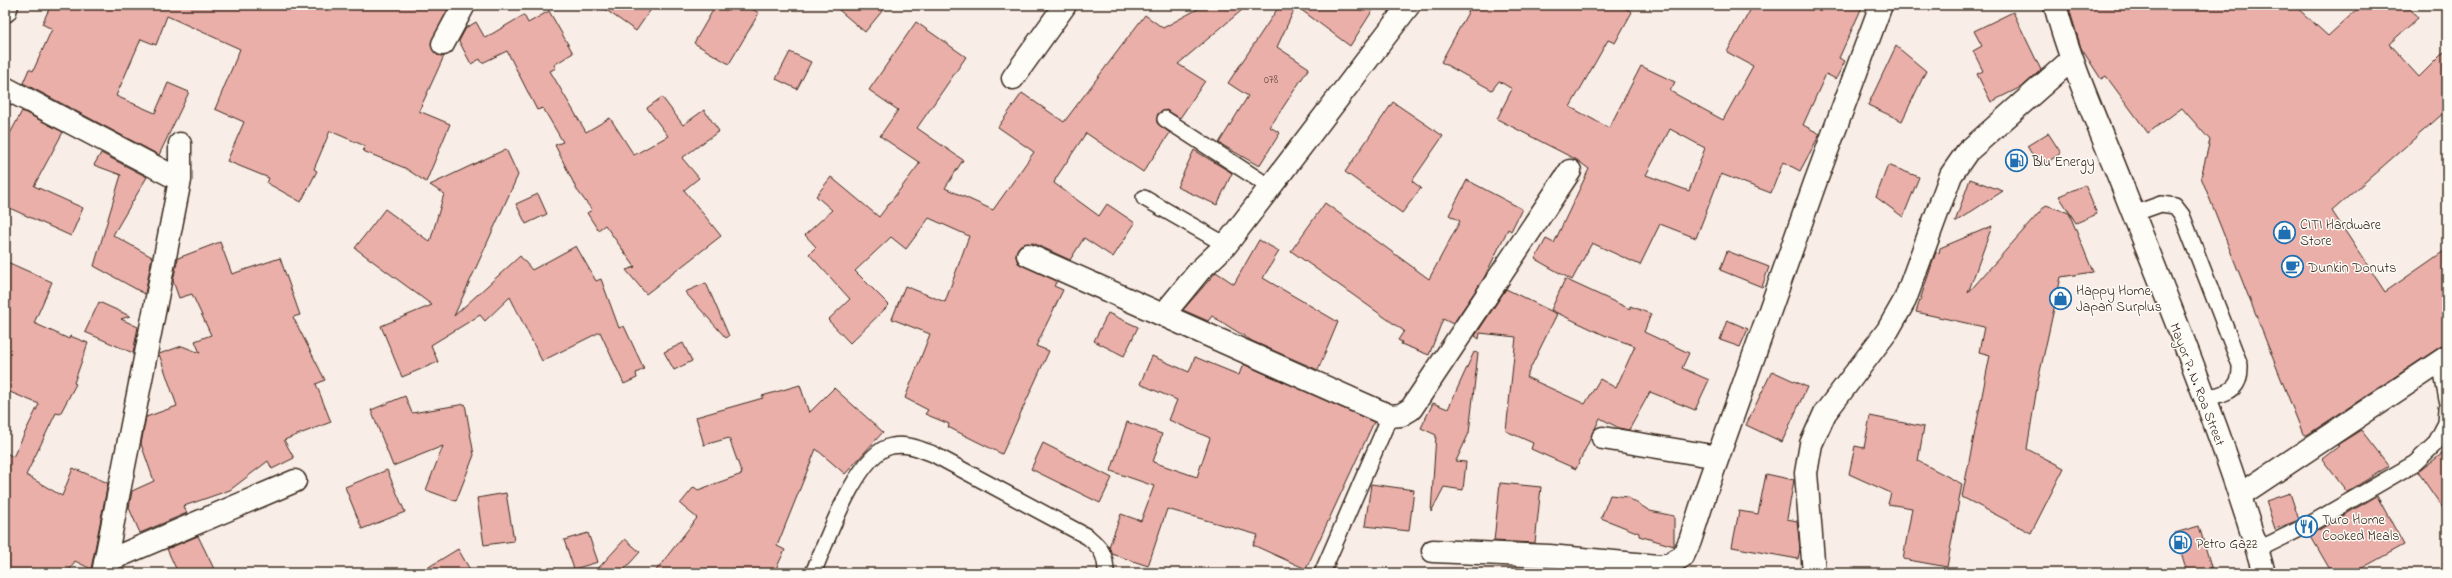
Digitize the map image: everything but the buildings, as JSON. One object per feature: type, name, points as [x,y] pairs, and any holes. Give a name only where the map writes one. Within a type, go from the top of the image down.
[{"type":"street","points":[[5,11],[7,5]]},
{"type":"street","points":[[444,44],[464,5]]},
{"type":"street","points":[[1013,78],[1065,5]]},
{"type":"street","points":[[1163,315],[1200,270],[1226,245],[1410,5]]},
{"type":"street","points":[[1433,551],[1549,556],[1658,566],[1670,564],[1683,556],[1690,541],[1718,457],[1815,183],[1881,5]]},
{"type":"street","name":"Mayor P. N. Roa Street","points":[[2045,5],[2068,51],[2133,214],[2240,495],[2264,573]]},
{"type":"street","name":"Mayor P. N. Roa Street","points":[[2055,5],[2068,51]]},
{"type":"street","points":[[1814,573],[1806,473],[1810,444],[1825,413],[1888,330],[1905,300],[1951,175],[1967,152],[2068,51]]},
{"type":"street","points":[[5,88],[180,180]]},
{"type":"street","points":[[104,568],[180,180],[180,144]]},
{"type":"street","points":[[1028,255],[1390,416],[1401,415],[1411,409],[1570,171]]},
{"type":"street","points":[[2240,495],[2443,360]]},
{"type":"street","points":[[1603,438],[1718,457]]},
{"type":"street","points":[[104,568],[295,481]]},
{"type":"lane","points":[[1165,119],[1270,187]]},
{"type":"lane","points":[[1144,198],[1226,245]]},
{"type":"lane","points":[[2133,214],[2161,204],[2175,206],[2182,215],[2237,358],[2240,379],[2233,389],[2204,399]]},
{"type":"lane","points":[[2443,360],[2447,400]]},
{"type":"lane","points":[[2257,550],[2310,524],[2415,463],[2435,444],[2446,423],[2447,409]]},
{"type":"lane","points":[[1322,573],[1390,416]]},
{"type":"lane","points":[[813,573],[854,478],[876,454],[891,446],[912,446],[934,454],[1088,537],[1102,549],[1106,561],[1106,573]]},
{"type":"place","name":"Blu Energy","points":[[2017,161]]},
{"type":"place","name":"CITI Hardware Store","points":[[2284,232]]},
{"type":"place","name":"Dunkin Donuts","points":[[2292,267]]},
{"type":"place","name":"Happy Home Japan Surplus","points":[[2061,298]]},
{"type":"place","name":"Turo Home Cooked Meals","points":[[2306,527]]},
{"type":"place","name":"Petro Gazz","points":[[2180,543]]}]
